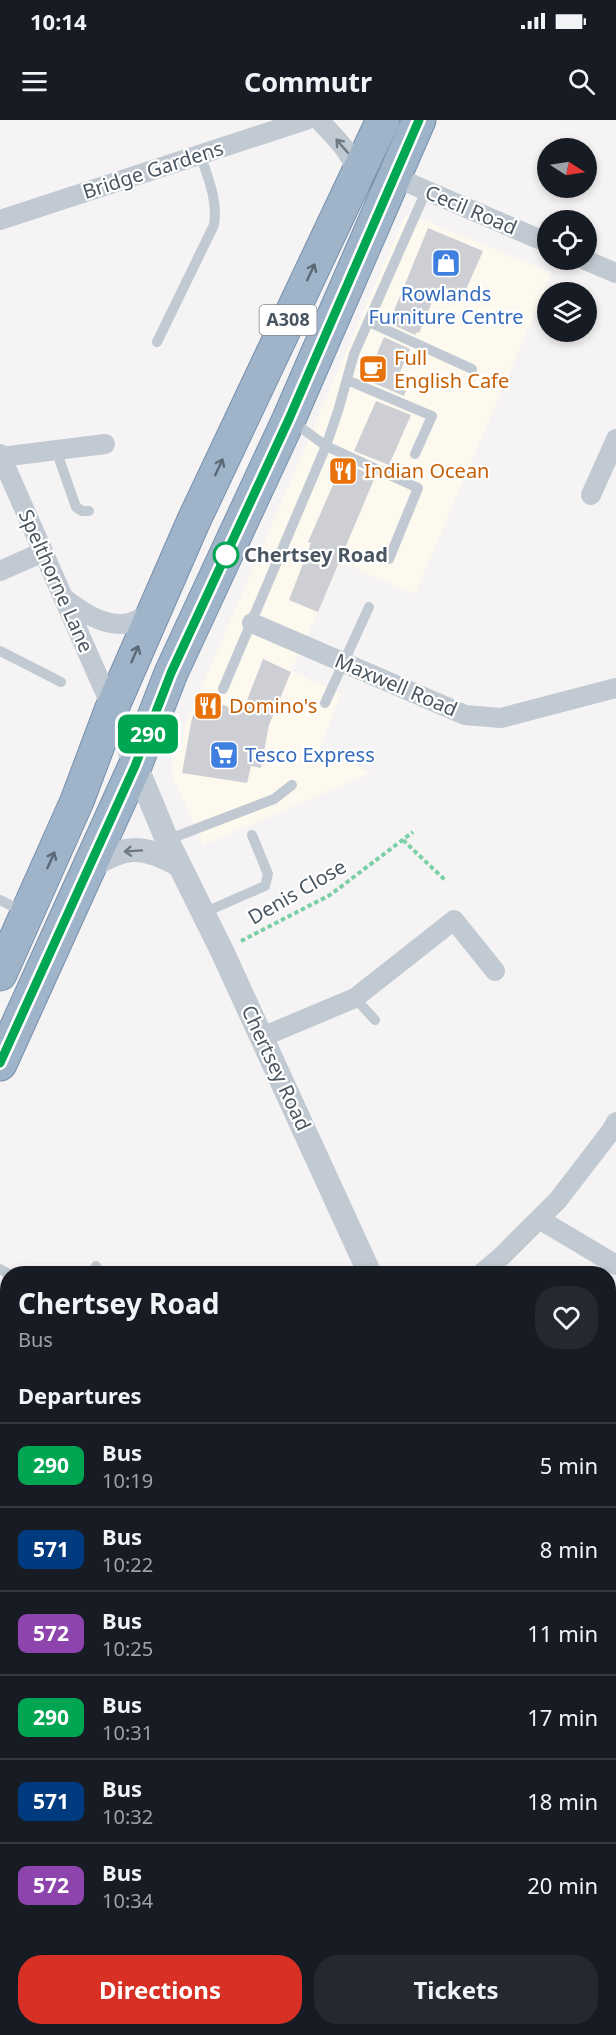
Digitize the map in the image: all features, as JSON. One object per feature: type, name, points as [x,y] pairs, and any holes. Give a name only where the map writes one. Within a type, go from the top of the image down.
[{"type":"highway","name":"A308","points":[[0,974],[14,907],[77,801],[112,708],[194,520],[383,120]]},
{"type":"highway","name":"A308","points":[[0,1064],[135,766],[171,673],[289,419],[419,120]]},
{"type":"highway","points":[[112,708],[142,696],[171,673]]},
{"type":"highway","points":[[77,801],[115,768],[135,766]]},
{"type":"street","name":"Bridge Gardens","points":[[0,220],[306,120]]},
{"type":"street","points":[[319,120],[352,157],[357,176]]},
{"type":"street","name":"Cecil Road","points":[[394,177],[537,238]]},
{"type":"street","points":[[597,265],[616,273]]},
{"type":"street","points":[[591,495],[616,439]]},
{"type":"street","points":[[1,456],[105,444]]},
{"type":"street","name":"Spelthorne Lane","points":[[1,456],[112,708]]},
{"type":"street","points":[[0,571],[44,552]]},
{"type":"street","points":[[63,597],[83,612],[105,621],[124,624],[138,620],[154,610]]},
{"type":"street","name":"Maxwell Road","points":[[252,623],[465,715],[501,718],[616,688]]},
{"type":"street","name":"Chertsey Road","points":[[112,708],[167,840],[222,951],[366,1266]]},
{"type":"street","points":[[88,869],[114,854],[145,850],[179,865]]},
{"type":"street","points":[[262,1037],[356,998],[454,920],[495,970]]},
{"type":"street","points":[[491,1266],[558,1200],[616,1122]]},
{"type":"street","points":[[539,1219],[616,1265]]},
{"type":"lane","points":[[157,342],[214,225],[216,210],[213,194],[200,154]]},
{"type":"lane","points":[[224,688],[326,446],[354,354],[426,191]]},
{"type":"lane","points":[[369,322],[472,369]]},
{"type":"lane","points":[[347,380],[432,416],[415,454]]},
{"type":"lane","points":[[289,419],[326,446],[418,488],[389,559]]},
{"type":"lane","points":[[56,450],[76,507],[82,511],[89,511]]},
{"type":"lane","points":[[325,703],[369,607]]},
{"type":"lane","points":[[0,651],[61,682]]},
{"type":"lane","points":[[167,840],[274,799],[292,785]]},
{"type":"lane","points":[[203,913],[265,886],[268,874],[252,835]]},
{"type":"lane","points":[[356,998],[375,1020]]},
{"type":"path","name":"Denis Close","points":[[222,951],[330,895],[413,832]]},
{"type":"path","points":[[403,840],[446,881]]},
{"type":"shaded area","points":[[406,213],[537,267],[537,270],[552,273],[548,282],[537,282],[537,308],[415,594],[340,562],[291,671],[341,694],[320,748],[371,773],[203,845],[172,775],[172,756]]},
{"type":"building","name":"Rowlands Furniture Centre","points":[[428,228],[483,251],[462,299],[438,288],[419,333],[415,335],[389,323]]},
{"type":"building","points":[[384,337],[410,349],[394,386],[406,391],[404,396],[371,382],[373,377],[368,375]]},
{"type":"building","points":[[376,401],[411,415],[389,465],[354,451]]},
{"type":"building","points":[[343,462],[375,477],[318,612],[289,600],[311,543],[308,542]]},
{"type":"building","name":"Tesco Express","points":[[263,659],[291,672],[269,725],[261,768],[251,766],[247,783],[182,773],[192,718],[203,696],[242,713]]},
{"type":"bus line","name":"290","points":[[0,1063],[135,766],[171,673],[289,419],[419,120]]},
{"type":"place","name":"Rowlands Furniture Centre","points":[[446,263]]},
{"type":"place","name":"Full English Cafe","points":[[373,369]]},
{"type":"place","name":"Indian Ocean","points":[[343,471]]},
{"type":"place","name":"Chertsey Road","points":[[226,555]]},
{"type":"place","name":"Domino's","points":[[208,706]]},
{"type":"place","name":"Tesco Express","points":[[224,755]]}]
